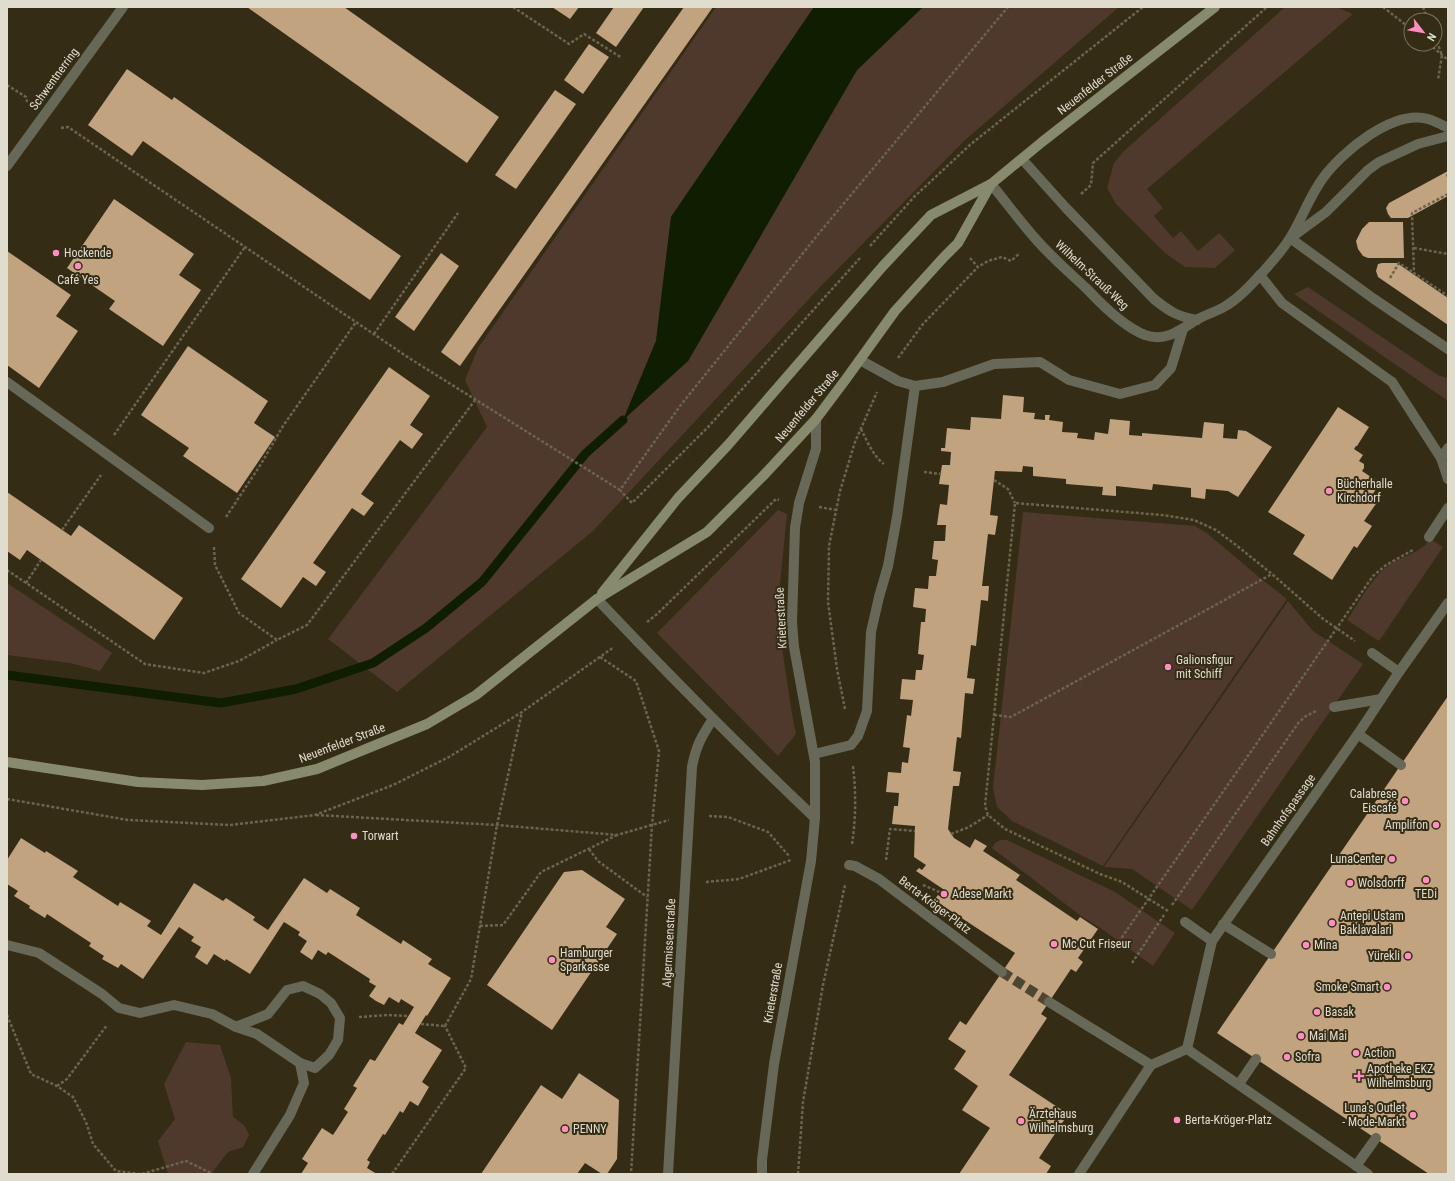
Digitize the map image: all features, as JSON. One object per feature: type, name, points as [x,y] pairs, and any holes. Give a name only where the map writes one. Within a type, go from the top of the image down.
[{"type":"main road","name":"Neuenfelder Straße","points":[[597,599],[678,498],[728,445],[883,266],[931,215],[992,184],[1215,7]]},
{"type":"main road","name":"Neuenfelder Straße","points":[[7,762],[138,782],[202,785],[263,781],[317,769],[427,724],[476,695],[597,599],[706,532],[763,476],[816,419],[895,311],[958,243],[992,184]]},
{"type":"street","name":"Schwentnerring","points":[[7,166],[123,7]]},
{"type":"street","name":"Wilhelm-Strauß-Weg","points":[[992,184],[1035,238],[1098,301],[1124,323],[1143,334],[1154,337],[1167,337],[1183,330],[1197,320],[1224,307],[1238,297],[1260,275],[1290,238],[1323,178],[1348,151],[1371,133],[1399,120],[1416,118],[1428,119],[1448,128]]},
{"type":"street","name":"Wilhelm-Strauß-Weg","points":[[1290,238],[1326,212],[1368,170],[1379,162],[1418,144],[1448,136]]},
{"type":"street","name":"Wilhelm-Strauß-Weg","points":[[1022,159],[1128,274],[1154,299],[1167,310],[1180,317],[1197,320]]},
{"type":"street","points":[[1290,238],[1448,349]]},
{"type":"street","points":[[1260,275],[1282,302],[1392,382],[1441,458],[1448,479]]},
{"type":"street","points":[[860,360],[898,381],[915,386],[943,382],[994,364],[1040,362],[1069,380],[1120,394],[1155,385],[1172,368],[1183,330]]},
{"type":"street","points":[[7,382],[209,528]]},
{"type":"street","points":[[814,754],[851,745],[858,736],[867,711],[871,632],[890,559],[915,386]]},
{"type":"street","name":"Krieterstraße","points":[[762,1174],[762,1160],[774,1064],[811,861],[815,818],[815,762],[794,647],[792,622],[795,528],[799,504],[816,449],[816,419]]},
{"type":"street","points":[[1441,458],[1448,448]]},
{"type":"street","points":[[1428,537],[1448,508]]},
{"type":"street","points":[[597,599],[761,768],[815,818]]},
{"type":"street","name":"Bahnhofspassage","points":[[1188,1049],[1212,941],[1358,734],[1448,602]]},
{"type":"street","points":[[1372,653],[1399,672]]},
{"type":"street","points":[[1334,707],[1381,699]]},
{"type":"street","name":"Algermissenstraße","points":[[668,1174],[692,767],[699,740],[713,719]]},
{"type":"street","points":[[1358,734],[1401,765]]},
{"type":"street","name":"Berta-Kröger-Platz","points":[[849,865],[855,866],[879,879],[1002,972]]},
{"type":"street","points":[[1185,922],[1212,941]]},
{"type":"street","points":[[1223,924],[1271,954]]},
{"type":"street","points":[[7,946],[39,953],[102,994],[119,1008],[140,1013],[174,1005],[212,1014],[236,1027],[257,1034],[300,1063],[315,1068],[329,1055],[338,1040],[340,1018],[331,1003],[320,994],[303,986],[287,990],[268,1014],[236,1027]]},
{"type":"street","points":[[1049,1002],[1150,1065]]},
{"type":"street","points":[[1079,1174],[1150,1065],[1188,1049],[1368,1174]]},
{"type":"street","points":[[1239,1084],[1256,1059]]},
{"type":"street","points":[[253,1174],[290,1115],[304,1083],[300,1063]]},
{"type":"street","points":[[1356,1166],[1376,1138]]},
{"type":"path","points":[[513,7],[569,44],[584,34],[622,58]]},
{"type":"path","points":[[620,490],[694,388],[820,232],[1008,7]]},
{"type":"path","points":[[867,250],[914,198],[971,144],[1143,7]]},
{"type":"path","points":[[1093,163],[1268,7]]},
{"type":"path","points":[[1383,7],[1403,23]]},
{"type":"path","points":[[1438,52],[1448,60]]},
{"type":"path","points":[[1438,80],[1442,55],[1441,52]]},
{"type":"path","points":[[7,85],[26,98],[35,128],[68,127],[374,334],[475,400],[620,490],[632,503],[709,426],[862,256]]},
{"type":"path","points":[[1414,273],[1412,213],[1448,194]]},
{"type":"path","points":[[374,334],[458,213]]},
{"type":"path","points":[[103,452],[245,247]]},
{"type":"path","points":[[1414,248],[1448,254]]},
{"type":"path","points":[[1390,278],[1400,263],[1448,296]]},
{"type":"path","points":[[277,640],[239,613],[215,565],[213,539],[209,528],[220,525],[261,464],[283,426],[356,322]]},
{"type":"path","points":[[7,570],[145,664],[204,673],[239,661],[307,625],[475,400]]},
{"type":"path","points":[[709,426],[728,445]]},
{"type":"path","points":[[62,530],[112,458]]},
{"type":"path","points":[[763,476],[776,499]]},
{"type":"path","points":[[994,480],[1008,489],[1015,503],[985,806],[988,815],[1005,828],[1100,874],[1122,882],[1185,922]]},
{"type":"path","points":[[1015,503],[1162,515],[1194,520],[1216,530],[1272,574],[1322,618],[1372,653]]},
{"type":"path","points":[[1113,950],[1373,576],[1386,565],[1423,543],[1428,537]]},
{"type":"path","points":[[26,583],[41,560]]},
{"type":"path","points":[[994,715],[1011,717],[1272,574]]},
{"type":"path","points":[[600,657],[636,681],[659,751],[652,825],[631,1174]]},
{"type":"path","points":[[1132,963],[1299,722],[1313,712],[1334,707]]},
{"type":"path","points":[[446,1026],[470,979],[497,825],[522,712]]},
{"type":"path","points":[[315,815],[497,825],[617,835]]},
{"type":"path","points":[[480,926],[503,925],[541,872],[617,835],[688,815],[728,818],[768,832],[792,859]]},
{"type":"path","points":[[952,834],[970,827],[988,815]]},
{"type":"path","points":[[879,879],[885,866],[890,829],[915,831]]},
{"type":"path","points":[[589,849],[598,862],[648,897]]},
{"type":"path","points":[[685,884],[739,879],[792,859],[811,861]]},
{"type":"path","points":[[57,1086],[67,1079],[119,1008]]},
{"type":"path","points":[[7,1015],[31,1074],[57,1086],[73,1097],[86,1122],[93,1144],[116,1171],[141,1174],[186,1161],[213,1174]]},
{"type":"path","points":[[340,1018],[388,1015],[408,1016]]},
{"type":"path","points":[[421,1024],[446,1026]]},
{"type":"path","points":[[392,1174],[466,1068],[446,1026]]},
{"type":"shaded area","points":[[716,7],[814,7],[671,217],[656,341],[624,419],[688,361],[857,70],[923,7],[1119,7],[964,141],[822,285],[593,531],[397,692],[328,639],[487,427],[465,380],[478,348]]},
{"type":"shaded area","points":[[814,7],[923,7],[857,70],[688,361],[623,420],[656,341],[671,217]]},
{"type":"shaded area","points":[[1285,7],[1336,7],[1353,14],[1147,189],[1163,208],[1154,216],[1173,238],[1181,231],[1198,251],[1219,233],[1235,250],[1215,268],[1185,267],[1165,253],[1116,204],[1107,188],[1114,163],[1124,151]]},
{"type":"shaded area","points":[[1308,287],[1438,375],[1448,378],[1448,401],[1294,294]]},
{"type":"shaded area","points":[[778,510],[787,514],[777,614],[796,734],[778,756],[657,633]]},
{"type":"shaded area","points":[[1023,512],[1195,526],[1208,534],[1287,599],[1103,866],[1012,821],[997,807],[993,788]]},
{"type":"shaded area","points":[[1430,539],[1443,547],[1379,641],[1347,620],[1380,572],[1392,563],[1416,552]]},
{"type":"shaded area","points":[[7,583],[112,653],[100,671],[70,663],[7,655]]},
{"type":"shaded area","points":[[1288,601],[1313,631],[1363,664],[1192,910],[1132,869],[1104,867]]},
{"type":"shaded area","points":[[1000,840],[1007,840],[1115,892],[1175,933],[1153,966],[1099,927],[1081,916],[992,848],[995,843]]},
{"type":"shaded area","points":[[186,1042],[220,1045],[231,1078],[233,1117],[244,1125],[249,1135],[243,1147],[228,1152],[211,1174],[168,1174],[158,1141],[175,1119],[164,1084]]},
{"type":"building","points":[[247,7],[344,7],[499,117],[467,163]]},
{"type":"building","points":[[552,7],[579,7],[570,19]]},
{"type":"building","points":[[614,7],[644,7],[616,47],[596,33]]},
{"type":"building","points":[[684,7],[713,7],[460,366],[441,352]]},
{"type":"building","points":[[589,44],[609,57],[583,94],[564,80]]},
{"type":"building","points":[[127,69],[172,100],[174,97],[401,256],[370,300],[143,141],[132,156],[88,125]]},
{"type":"building","points":[[555,90],[576,104],[516,189],[495,175]]},
{"type":"building","points":[[1448,171],[1448,196],[1408,218],[1391,218],[1386,208],[1389,203]]},
{"type":"building","points":[[114,199],[194,254],[179,275],[201,290],[163,346],[109,309],[115,301],[67,268]]},
{"type":"building","points":[[1369,222],[1403,222],[1404,258],[1368,258],[1363,256],[1358,249],[1356,241],[1362,229]]},
{"type":"building","points":[[7,251],[71,295],[56,316],[78,331],[39,388],[7,365]]},
{"type":"building","points":[[441,253],[459,266],[414,331],[395,317]]},
{"type":"building","points":[[1397,263],[1448,298],[1448,325],[1378,277],[1376,271],[1378,264]]},
{"type":"building","points":[[188,346],[268,401],[254,423],[275,437],[237,493],[183,456],[189,448],[141,415]]},
{"type":"building","points":[[389,367],[430,396],[410,425],[423,434],[412,449],[400,440],[361,494],[374,503],[364,516],[352,508],[313,563],[326,572],[316,586],[303,577],[281,608],[241,579]]},
{"type":"building","points":[[1003,395],[1024,397],[1023,412],[1035,413],[1034,419],[1045,420],[1045,415],[1050,415],[1049,420],[1063,422],[1062,432],[1078,433],[1077,438],[1094,440],[1095,432],[1108,434],[1110,419],[1130,421],[1129,435],[1142,436],[1142,433],[1202,438],[1204,422],[1224,424],[1223,438],[1237,439],[1238,430],[1246,431],[1272,447],[1238,497],[1228,491],[1206,489],[1205,499],[1191,497],[1191,488],[1153,484],[1152,490],[1116,486],[1116,496],[1102,495],[1103,487],[1066,484],[1066,479],[1033,476],[1033,467],[1023,466],[1022,472],[995,471],[990,515],[998,516],[995,535],[988,534],[982,586],[989,586],[988,601],[981,600],[976,646],[971,645],[967,678],[975,679],[973,694],[965,693],[961,738],[957,737],[953,771],[961,772],[959,786],[953,786],[948,829],[954,838],[970,848],[975,839],[987,846],[983,851],[1020,875],[1016,880],[1077,921],[1080,917],[1098,929],[1078,958],[1083,962],[1076,972],[1071,969],[1041,1014],[1047,1018],[1009,1075],[1068,1114],[1039,1158],[1051,1166],[1046,1174],[959,1174],[990,1128],[962,1110],[978,1086],[954,1069],[966,1051],[948,1039],[960,1021],[966,1025],[1015,953],[934,900],[938,895],[942,898],[946,891],[916,871],[919,868],[922,870],[926,865],[914,857],[915,826],[892,824],[894,806],[898,806],[899,793],[886,792],[888,772],[901,773],[902,762],[908,763],[910,748],[903,747],[907,715],[911,716],[913,700],[900,699],[902,679],[915,680],[916,670],[922,670],[924,655],[918,654],[921,622],[925,622],[926,609],[913,607],[915,588],[928,589],[929,576],[936,576],[938,560],[932,559],[934,541],[945,541],[946,525],[937,525],[940,504],[947,505],[949,485],[939,484],[942,465],[950,465],[951,452],[941,451],[941,448],[945,448],[947,428],[970,430],[971,417],[1001,419]]},
{"type":"building","name":"Bücherhalle Kirchdorf","points":[[1338,407],[1369,427],[1354,449],[1363,455],[1359,461],[1364,464],[1362,471],[1377,481],[1377,487],[1373,494],[1368,495],[1378,501],[1364,521],[1372,526],[1357,548],[1354,546],[1332,580],[1293,554],[1305,535],[1268,512]]},
{"type":"building","points":[[7,492],[71,536],[79,525],[183,598],[154,640],[27,550],[20,560],[7,551]]},
{"type":"building","name":"LunaCenter","points":[[1448,696],[1448,1174],[1429,1174],[1217,1033]]},
{"type":"building","points":[[21,838],[45,853],[46,851],[78,871],[73,877],[118,906],[120,902],[151,921],[147,926],[161,935],[194,883],[223,901],[226,898],[255,917],[253,920],[268,930],[304,878],[327,893],[330,889],[360,908],[356,915],[401,944],[403,940],[432,959],[428,964],[451,978],[415,1033],[442,1050],[422,1082],[429,1087],[418,1106],[410,1101],[403,1113],[400,1111],[385,1135],[383,1134],[367,1160],[370,1162],[367,1168],[377,1174],[301,1174],[308,1163],[302,1159],[322,1128],[333,1135],[348,1112],[344,1109],[357,1088],[353,1086],[370,1059],[375,1061],[399,1023],[403,1025],[414,1007],[401,999],[399,1003],[389,997],[384,1005],[376,1001],[369,996],[376,986],[369,982],[370,979],[328,952],[326,955],[318,950],[312,960],[300,952],[307,941],[298,935],[300,932],[284,922],[250,974],[226,959],[225,961],[214,954],[207,965],[195,957],[201,947],[191,941],[194,937],[179,927],[143,979],[121,964],[118,968],[102,959],[104,956],[89,946],[91,943],[47,914],[45,918],[14,896],[18,891],[7,884],[7,860]]},
{"type":"building","name":"Hamburger Sparkasse","points":[[582,870],[625,899],[606,927],[617,934],[552,1030],[487,985],[564,872]]},
{"type":"building","name":"PENNY","points":[[579,1073],[619,1100],[617,1159],[607,1174],[602,1174],[585,1163],[577,1174],[481,1174],[541,1085],[562,1099]]},
{"type":"waterway","points":[[7,675],[221,703],[296,689],[373,663],[426,628],[482,582],[585,454],[623,420]]},
{"type":"tunnel","points":[[1002,972],[1049,1002]]},
{"type":"place","name":"Hockende","points":[[56,253]]},
{"type":"place","name":"Café Yes","points":[[78,266]]},
{"type":"place","name":"Bücherhalle Kirchdorf","points":[[1329,491]]},
{"type":"place","name":"Galionsfigur mit Schiff","points":[[1168,667]]},
{"type":"place","name":"Calabrese Eiscafé","points":[[1405,801]]},
{"type":"place","name":"Amplifon","points":[[1436,825]]},
{"type":"place","name":"Torwart","points":[[354,836]]},
{"type":"place","name":"LunaCenter","points":[[1392,859]]},
{"type":"place","name":"TEDi","points":[[1426,880]]},
{"type":"place","name":"Wolsdorff","points":[[1350,883]]},
{"type":"place","name":"Adese Markt","points":[[944,894]]},
{"type":"place","name":"Antepi Ustam Baklavalari","points":[[1332,923]]},
{"type":"place","name":"Mc Cut Friseur","points":[[1054,944]]},
{"type":"place","name":"Mina","points":[[1306,945]]},
{"type":"place","name":"Yürekli","points":[[1408,956]]},
{"type":"place","name":"Hamburger Sparkasse","points":[[552,960]]},
{"type":"place","name":"Smoke Smart","points":[[1387,987]]},
{"type":"place","name":"Basak","points":[[1317,1012]]},
{"type":"place","name":"Mai Mai","points":[[1301,1036]]},
{"type":"place","name":"Action","points":[[1356,1053]]},
{"type":"place","name":"Sofra","points":[[1287,1057]]},
{"type":"place","name":"Apotheke EKZ Wilhelmsburg","points":[[1359,1076]]},
{"type":"place","name":"Luna's Outlet - Mode-Markt","points":[[1413,1115]]},
{"type":"place","name":"Berta-Kröger-Platz","points":[[1177,1120]]},
{"type":"place","name":"Ärztehaus Wilhelmsburg","points":[[1021,1121]]},
{"type":"place","name":"PENNY","points":[[565,1129]]}]
